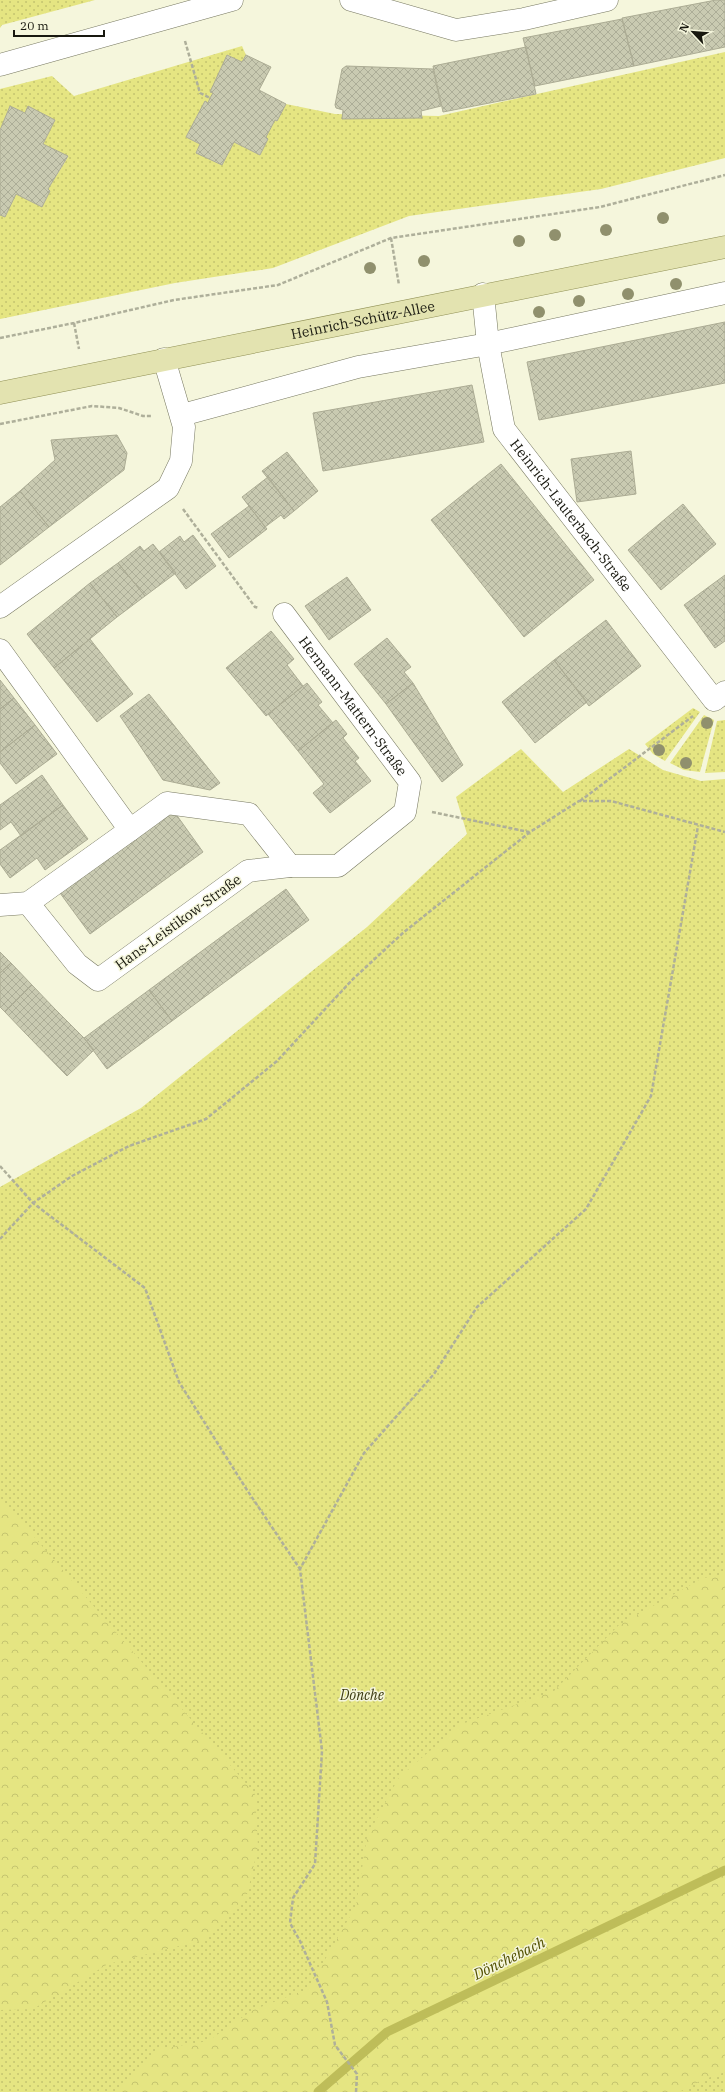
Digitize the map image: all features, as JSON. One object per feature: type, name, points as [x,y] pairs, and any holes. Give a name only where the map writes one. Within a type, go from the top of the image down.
[{"type":"main road","name":"Heinrich-Schütz-Allee","points":[[0,393],[404,312],[483,294],[725,247]]},
{"type":"street","points":[[0,65],[232,0]]},
{"type":"street","points":[[351,0],[456,30],[524,19],[607,0]]},
{"type":"street","points":[[182,415],[358,368],[488,344],[725,293]]},
{"type":"street","name":"Heinrich-Lauterbach-Straße","points":[[483,294],[488,344],[504,429],[720,696]]},
{"type":"street","points":[[0,607],[168,488],[181,461],[184,427],[182,415],[164,359]]},
{"type":"street","name":"Hermann-Mattern-Straße","points":[[284,614],[410,782],[405,812]]},
{"type":"street","points":[[0,650],[130,830]]},
{"type":"street","points":[[0,905],[28,903],[167,803],[249,814],[290,866],[338,866],[405,812]]},
{"type":"street","name":"Hans-Leistikow-Straße","points":[[28,903],[77,964],[98,980],[248,872],[290,866]]},
{"type":"path","points":[[178,15],[200,93],[210,98]]},
{"type":"path","points":[[0,338],[174,300],[278,285],[391,238],[600,207],[725,175]]},
{"type":"path","points":[[0,424],[92,406],[119,408],[142,416],[182,415]]},
{"type":"path","points":[[168,488],[238,584]]},
{"type":"path","points":[[0,1239],[33,1203],[72,1176],[129,1146],[206,1119],[277,1061],[353,979],[404,932],[530,832],[579,801],[720,696]]},
{"type":"path","points":[[579,801],[611,801],[698,826],[725,832]]},
{"type":"path","points":[[405,812],[436,812],[530,832]]},
{"type":"path","points":[[300,1569],[364,1453],[434,1374],[477,1307],[586,1209],[651,1096],[698,826]]},
{"type":"path","points":[[0,1166],[33,1203],[145,1288],[179,1382],[247,1490],[300,1569],[322,1751],[315,1864],[293,1898],[290,1923],[300,1941],[327,2002],[335,2045],[356,2074],[356,2092]]},
{"type":"green space","points":[[0,0],[95,0],[2,25],[0,28]]},
{"type":"green space","points":[[242,46],[246,55],[242,62],[227,55],[211,92],[213,93],[208,103],[205,101],[186,137],[200,144],[196,153],[222,165],[234,142],[260,155],[268,139],[266,137],[286,104],[335,114],[439,116],[725,52],[725,158],[601,189],[409,216],[273,268],[175,283],[0,319],[0,215],[5,217],[16,194],[42,207],[50,191],[48,189],[68,157],[43,144],[55,120],[29,107],[25,113],[10,106],[0,130],[0,89],[52,76],[74,96]]},
{"type":"green space","points":[[693,708],[700,712],[665,761],[653,754],[645,744]]},
{"type":"green space","points":[[704,715],[714,720],[700,772],[684,770],[670,763]]},
{"type":"green space","points":[[725,720],[725,772],[705,773],[717,721]]},
{"type":"green space","name":"Dönche","points":[[521,749],[563,792],[629,749],[663,770],[701,781],[725,779],[725,2092],[0,2092],[0,1187],[141,1108],[367,927],[467,834],[456,797]]},
{"type":"green space","points":[[0,1499],[255,1794],[258,1847],[247,1895],[207,1939],[108,1964],[33,2009],[0,2010]]},
{"type":"green space","points":[[725,1575],[725,2072],[702,2080],[679,2092],[114,2092],[160,2049],[208,2041],[253,2010],[308,1989],[356,1906],[367,1837],[399,1777],[462,1724],[554,1691],[619,1625],[703,1578]]},
{"type":"building","points":[[716,0],[725,0],[725,47],[634,66],[622,18]]},
{"type":"building","points":[[622,19],[634,66],[535,86],[523,38]]},
{"type":"building","points":[[526,47],[536,94],[443,112],[433,66]]},
{"type":"building","points":[[227,55],[242,62],[246,55],[271,67],[259,90],[286,104],[266,137],[268,139],[260,155],[234,142],[222,165],[196,153],[200,144],[186,137],[205,101],[208,103],[213,93],[210,92]]},
{"type":"building","points":[[346,66],[433,69],[441,106],[421,111],[422,118],[342,119],[343,110],[336,108],[335,105],[342,69]]},
{"type":"building","points":[[10,106],[25,113],[28,106],[55,120],[43,144],[68,156],[48,189],[50,191],[42,207],[16,194],[5,217],[0,215],[0,130]]},
{"type":"building","points":[[725,322],[725,383],[539,420],[527,362]]},
{"type":"building","points":[[472,385],[484,442],[323,471],[313,413]]},
{"type":"building","points":[[117,435],[127,453],[124,470],[49,527],[20,491],[55,460],[51,440]]},
{"type":"building","points":[[631,451],[636,494],[577,502],[571,459]]},
{"type":"building","points":[[287,452],[318,491],[294,511],[262,471]]},
{"type":"building","points":[[501,464],[594,580],[524,637],[431,520]]},
{"type":"building","points":[[268,477],[294,511],[284,519],[281,515],[265,527],[242,497]]},
{"type":"building","points":[[20,491],[49,527],[0,565],[0,507]]},
{"type":"building","points":[[683,504],[716,544],[661,590],[628,550]]},
{"type":"building","points":[[249,506],[267,529],[229,558],[211,534]]},
{"type":"building","points":[[193,535],[216,566],[186,589],[159,552],[180,536],[184,542]]},
{"type":"building","points":[[153,544],[176,573],[145,596],[118,563],[140,546],[144,551]]},
{"type":"building","points":[[118,563],[145,596],[117,617],[90,583]]},
{"type":"building","points":[[725,575],[725,641],[715,648],[684,605]]},
{"type":"building","points":[[347,577],[371,610],[329,640],[305,606]]},
{"type":"building","points":[[90,583],[117,617],[54,668],[27,634]]},
{"type":"building","points":[[606,620],[641,666],[589,706],[554,660]]},
{"type":"building","points":[[271,631],[294,659],[287,665],[303,686],[266,716],[226,668]]},
{"type":"building","points":[[387,638],[411,667],[404,672],[413,683],[386,704],[354,664]]},
{"type":"building","points":[[90,639],[133,694],[97,722],[54,668]]},
{"type":"building","points":[[554,660],[587,702],[535,743],[502,702]]},
{"type":"building","points":[[0,680],[14,698],[0,709]]},
{"type":"building","points":[[307,683],[322,702],[318,705],[333,723],[298,751],[268,714]]},
{"type":"building","points":[[413,683],[463,765],[442,782],[386,704]]},
{"type":"building","points":[[149,694],[220,783],[210,790],[163,780],[120,716]]},
{"type":"building","points":[[14,698],[35,725],[0,752],[0,709]]},
{"type":"building","points":[[336,720],[347,734],[343,738],[359,758],[355,761],[371,781],[330,813],[313,793],[324,784],[298,751]]},
{"type":"building","points":[[35,725],[57,754],[16,784],[0,763],[0,752]]},
{"type":"building","points":[[42,775],[63,805],[21,836],[11,822],[0,830],[0,805]]},
{"type":"building","points":[[63,805],[88,839],[45,870],[37,858],[10,878],[0,864],[0,850]]},
{"type":"building","points":[[173,810],[203,852],[90,934],[60,893]]},
{"type":"building","points":[[286,889],[309,920],[172,1021],[149,990]]},
{"type":"building","points":[[0,952],[11,963],[0,973]]},
{"type":"building","points":[[11,963],[32,985],[5,1012],[0,1007],[0,973]]},
{"type":"building","points":[[32,985],[55,1009],[28,1036],[5,1012]]},
{"type":"building","points":[[149,990],[172,1021],[107,1069],[84,1038]]},
{"type":"building","points":[[55,1009],[94,1050],[67,1076],[28,1036]]},
{"type":"waterway","name":"Dönchebach","points":[[318,2092],[387,2032],[725,1870]]}]
